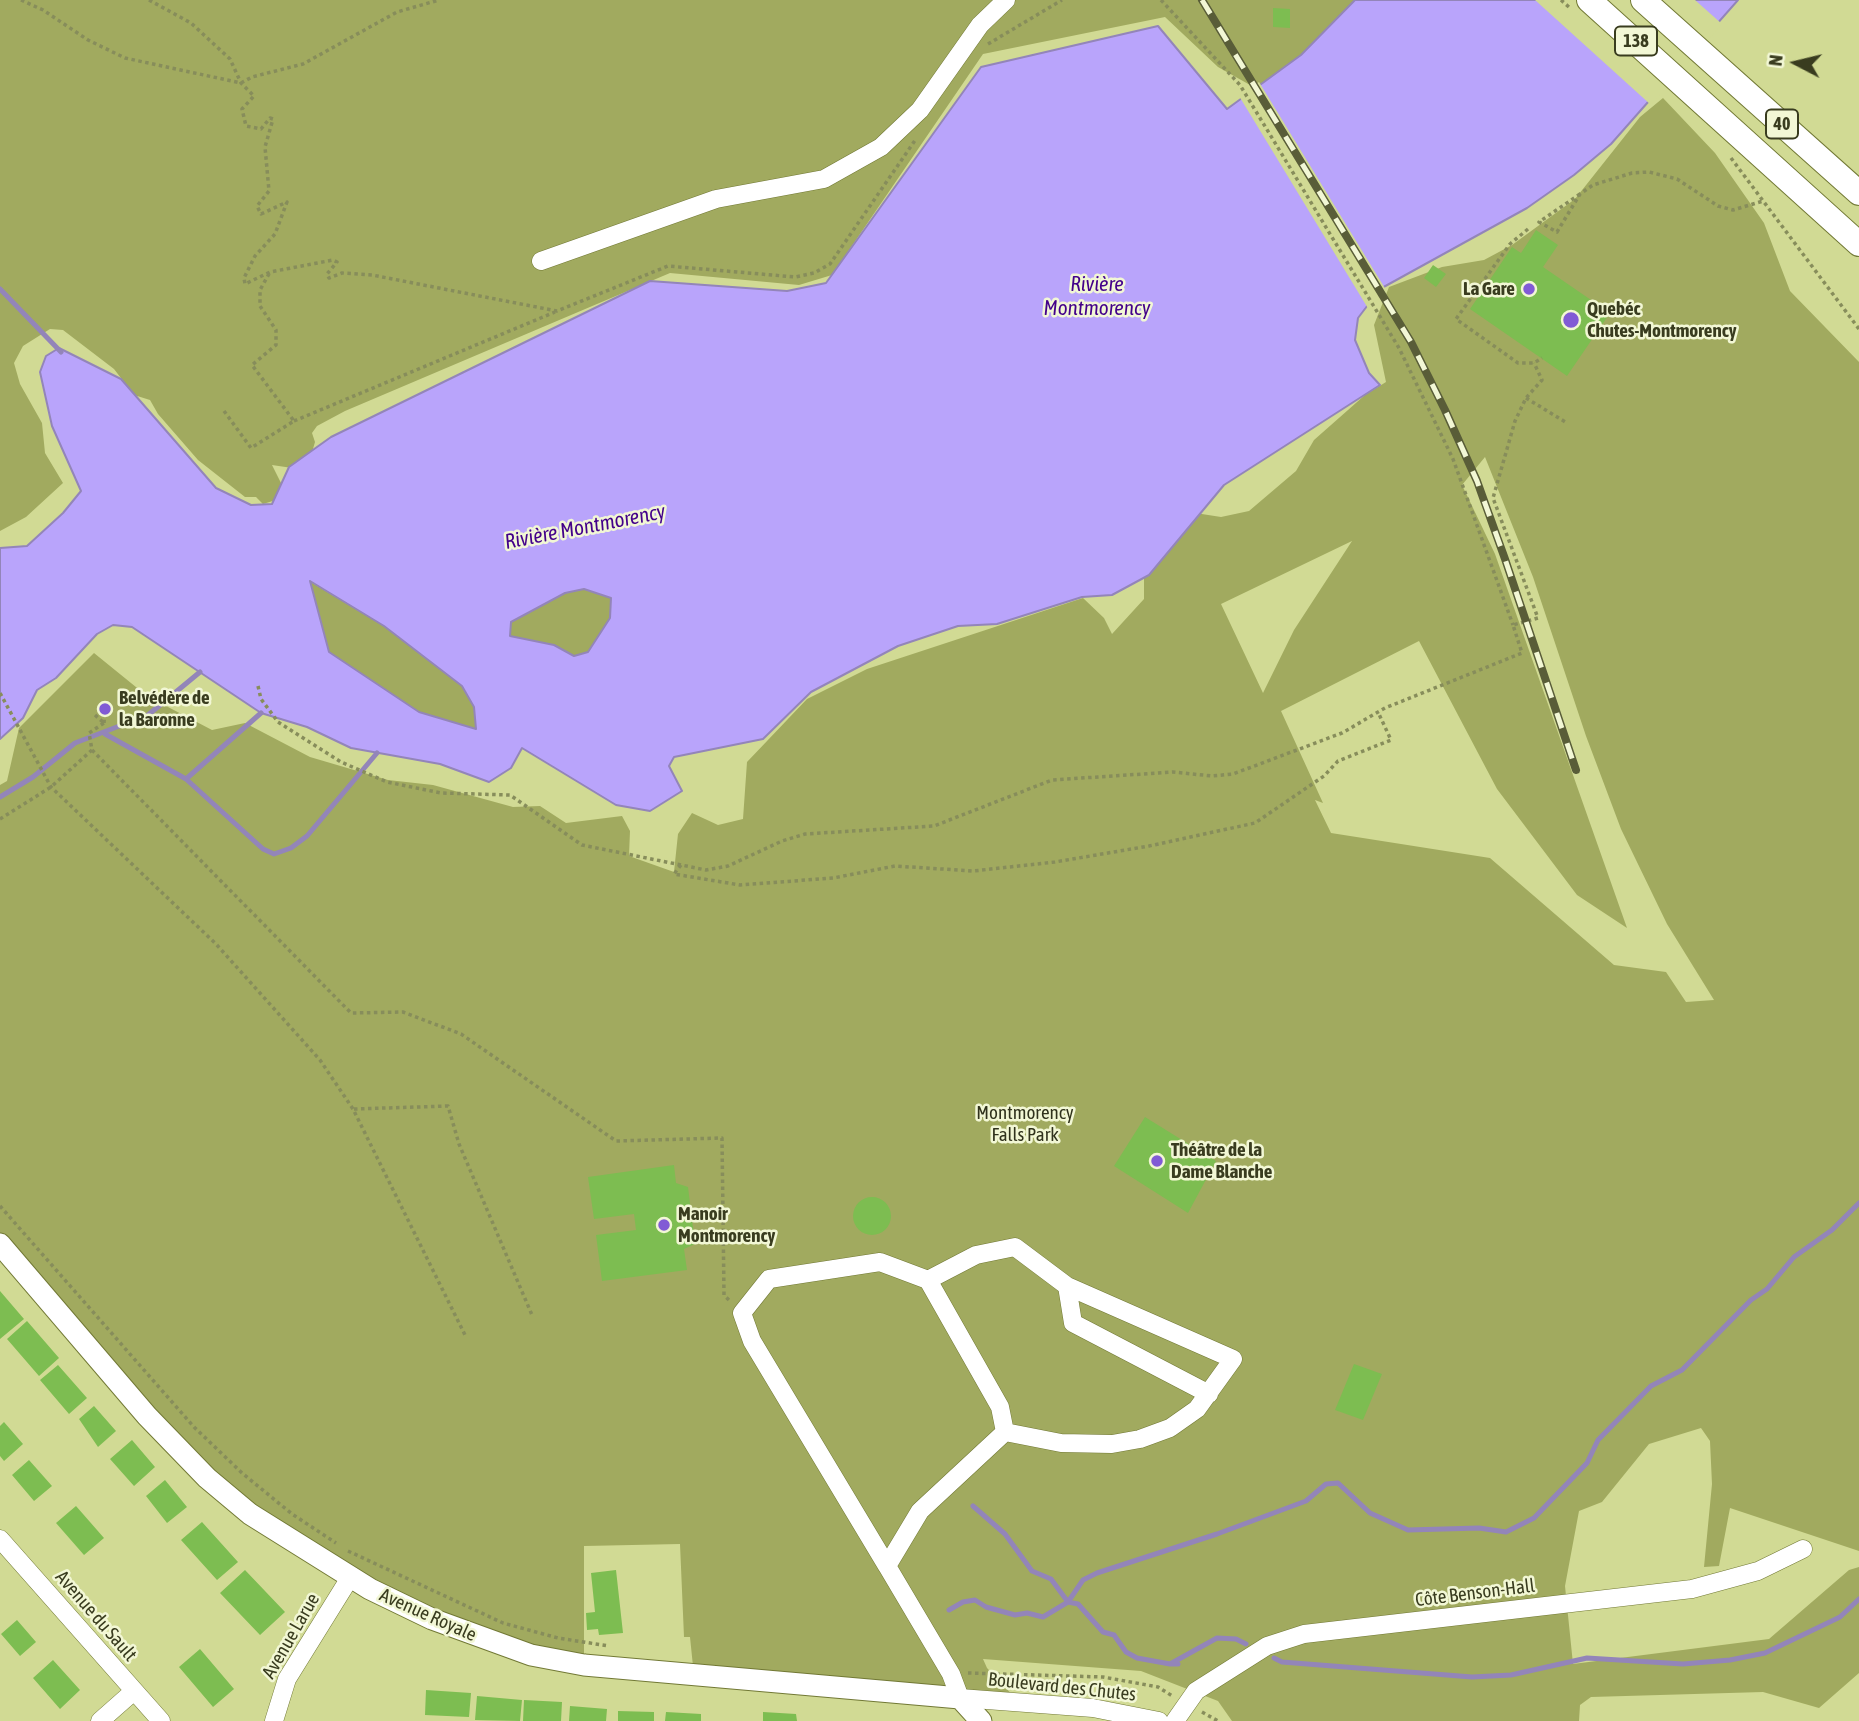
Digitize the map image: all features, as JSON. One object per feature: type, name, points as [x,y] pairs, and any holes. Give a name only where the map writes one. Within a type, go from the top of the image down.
[{"type":"highway","name":"138","points":[[1589,0],[1683,82],[1754,150]]},
{"type":"highway","name":"138","points":[[1643,0],[1704,55]]},
{"type":"highway","points":[[1704,55],[1763,94],[1859,171]]},
{"type":"highway","name":"40","points":[[1704,55],[1859,193]]},
{"type":"highway","points":[[1754,150],[1859,264]]},
{"type":"highway","name":"40","points":[[1754,150],[1859,244]]},
{"type":"main road","name":"Avenue Royale","points":[[0,1244],[147,1416],[206,1478],[250,1514],[351,1576],[432,1619],[531,1655],[584,1665],[960,1698]]},
{"type":"main road","points":[[960,1698],[981,1721]]},
{"type":"street","points":[[541,261],[716,199],[824,179],[870,154],[920,110],[980,25],[1006,0]]},
{"type":"street","points":[[928,1280],[976,1255],[1015,1247],[1067,1286],[1233,1359],[1197,1409],[1170,1428],[1131,1441],[1112,1444],[1061,1443],[1005,1432]]},
{"type":"street","points":[[960,1698],[951,1674],[752,1341],[742,1313],[769,1279],[880,1262],[928,1280],[1000,1407],[1005,1432]]},
{"type":"street","points":[[1067,1286],[1073,1323],[1209,1394]]},
{"type":"street","points":[[887,1566],[920,1511],[1005,1432]]},
{"type":"street","name":"Côte Benson-Hall","points":[[1175,1721],[1185,1703],[1196,1691],[1267,1646],[1304,1634],[1692,1590],[1758,1571],[1803,1549]]},
{"type":"street","name":"Avenue du Sault","points":[[3,1550],[161,1721]]},
{"type":"street","name":"Avenue Larue","points":[[274,1721],[287,1679],[351,1576]]},
{"type":"street","points":[[100,1721],[134,1691]]},
{"type":"street","name":"Boulevard des Chutes","points":[[960,1698],[1093,1708],[1159,1721]]},
{"type":"path","points":[[21,0],[43,10],[88,40],[125,58],[241,83],[252,77],[303,64],[397,12],[439,0]]},
{"type":"path","points":[[149,0],[191,23],[230,59],[241,83],[254,96],[242,109],[246,126],[261,128],[270,118],[274,119],[265,147],[269,191],[257,206],[261,214],[287,202],[275,234],[255,256],[244,278],[245,284],[270,272],[333,260],[337,262],[327,274],[329,278],[342,273],[372,275],[557,311]]},
{"type":"path","points":[[985,46],[1062,0]]},
{"type":"path","points":[[258,686],[261,699],[278,722],[341,762],[387,782],[441,793],[510,795],[582,845],[706,870],[728,866],[782,841],[805,834],[934,826],[1052,780],[1173,772],[1212,776],[1233,774],[1342,733],[1378,712],[1522,653],[1453,459],[1394,339],[1240,85],[1161,0]]},
{"type":"path","points":[[223,411],[251,448],[294,421],[667,265],[795,277],[814,273],[830,264],[922,131]]},
{"type":"path","points":[[1728,155],[1859,329]]},
{"type":"path","points":[[1580,194],[1557,232],[1539,222],[1593,185],[1620,175],[1649,172],[1677,179],[1718,206],[1733,210],[1763,201]]},
{"type":"path","points":[[1528,229],[1510,243],[1456,319],[1518,363],[1534,363],[1542,358]]},
{"type":"path","points":[[270,272],[260,290],[260,306],[276,330],[276,345],[252,365],[294,421]]},
{"type":"path","points":[[1513,625],[1538,618],[1493,498],[1515,421],[1526,397],[1542,380],[1534,363]]},
{"type":"path","points":[[1526,397],[1567,423]]},
{"type":"path","points":[[0,693],[51,787],[216,944],[320,1060],[353,1109],[466,1337]]},
{"type":"path","points":[[104,723],[105,709]]},
{"type":"path","points":[[681,865],[674,874],[740,885],[833,878],[895,866],[973,871],[1055,862],[1149,846],[1255,823],[1324,776],[1338,761],[1391,740],[1378,712]]},
{"type":"path","points":[[95,715],[104,723]]},
{"type":"path","points":[[104,723],[89,733],[92,750],[351,1013],[403,1012],[461,1034],[616,1141],[723,1138],[724,1295],[742,1313]]},
{"type":"path","points":[[0,819],[51,787],[92,750]]},
{"type":"path","points":[[353,1109],[448,1106],[459,1144],[532,1315]]},
{"type":"path","points":[[0,1206],[194,1427],[292,1514],[344,1549],[388,1572],[503,1623],[558,1638],[612,1647]]},
{"type":"path","points":[[951,1674],[1103,1677],[1158,1687],[1218,1721]]},
{"type":"green space","points":[[0,0],[1372,0],[1275,99],[1218,67],[1165,17],[983,54],[832,275],[799,285],[670,273],[345,411],[317,426],[312,433],[315,442],[308,466],[299,469],[272,465],[285,491],[279,499],[263,504],[256,497],[245,497],[198,460],[158,414],[150,400],[134,395],[114,369],[63,330],[50,329],[23,346],[14,363],[20,384],[42,423],[45,453],[63,483],[26,517],[0,531]]},
{"type":"green space","name":"Montmorency Falls Park","points":[[1663,98],[1715,153],[1764,223],[1790,291],[1859,362],[1859,1551],[1730,1508],[1719,1566],[1704,1567],[1712,1484],[1710,1441],[1701,1428],[1649,1444],[1602,1502],[1579,1511],[1565,1586],[1573,1664],[1769,1639],[1849,1570],[1859,1567],[1859,1673],[1819,1708],[1763,1692],[1591,1697],[1580,1705],[1579,1721],[1232,1721],[1218,1701],[1141,1671],[983,1659],[987,1668],[1019,1702],[694,1676],[690,1637],[684,1637],[680,1544],[584,1546],[584,1665],[481,1638],[250,1514],[0,1244],[0,785],[7,781],[19,728],[94,653],[147,696],[212,730],[245,723],[310,757],[388,780],[433,785],[513,807],[540,806],[566,823],[622,816],[630,831],[629,856],[674,872],[678,834],[692,813],[718,825],[743,819],[747,762],[807,699],[867,669],[1083,598],[1104,618],[1112,634],[1144,599],[1144,558],[1189,512],[1221,517],[1249,511],[1296,471],[1314,440],[1365,395],[1386,382],[1374,325],[1389,287],[1442,267],[1484,260],[1512,245],[1575,199],[1640,117]],"holes":[[[1485,457],[1533,577],[1586,736],[1621,829],[1667,924],[1714,1000],[1686,1002],[1666,972],[1614,965],[1490,858],[1331,833],[1315,800],[1323,803],[1281,711],[1419,641],[1497,789],[1577,895],[1627,928],[1495,554],[1462,485]],[[1352,541],[1294,630],[1263,693],[1221,604]]]},
{"type":"green space","points":[[309,581],[384,626],[462,686],[474,707],[476,730],[419,712],[329,652]]},
{"type":"green space","points":[[584,589],[612,598],[610,618],[588,652],[574,656],[554,645],[509,636],[511,622],[565,593]]},
{"type":"water","name":"Rivière Montmorency","points":[[1355,0],[1738,0],[1611,144],[1574,175],[1527,208],[1380,289],[1358,318],[1355,340],[1369,373],[1380,385],[1224,485],[1149,575],[1112,595],[1082,597],[997,624],[958,626],[898,646],[811,692],[763,739],[674,757],[669,766],[682,791],[650,811],[616,805],[522,748],[511,768],[489,782],[440,764],[351,748],[307,727],[261,713],[132,627],[113,625],[97,634],[56,678],[37,690],[23,718],[0,739],[0,548],[27,546],[63,513],[81,491],[52,426],[40,372],[46,356],[59,348],[121,379],[216,488],[251,505],[272,504],[289,467],[331,437],[650,281],[787,291],[826,283],[981,67],[1158,26],[1227,109],[1301,55]],"holes":[[[310,581],[384,626],[462,686],[474,707],[476,729],[419,712],[329,652]],[[584,589],[611,598],[610,618],[588,652],[574,656],[554,645],[510,636],[511,622],[565,593]]]},
{"type":"pier","points":[[1535,0],[1695,0],[1722,24],[1651,105]]},
{"type":"pier","points":[[1259,82],[1386,290],[1369,310],[1239,96]]},
{"type":"building","points":[[1273,8],[1290,9],[1290,28],[1273,27]]},
{"type":"building","name":"La Gare","points":[[1536,230],[1558,245],[1543,267],[1610,313],[1567,376],[1470,309],[1512,247],[1521,253]]},
{"type":"building","points":[[1433,265],[1446,274],[1436,287],[1424,278]]},
{"type":"building","points":[[1145,1117],[1216,1161],[1188,1213],[1114,1166]]},
{"type":"building","name":"Manoir Montmorency","points":[[674,1165],[676,1183],[688,1187],[695,1244],[684,1249],[687,1270],[602,1281],[596,1235],[636,1230],[634,1214],[594,1219],[588,1177]]},
{"type":"building","points":[[872,1197],[886,1202],[891,1216],[886,1230],[872,1235],[858,1230],[853,1216],[858,1202]]},
{"type":"building","points":[[0,1291],[24,1319],[0,1339]]},
{"type":"building","points":[[27,1321],[59,1358],[39,1376],[7,1339]]},
{"type":"building","points":[[1354,1364],[1382,1374],[1363,1420],[1335,1410]]},
{"type":"building","points":[[58,1365],[87,1398],[69,1414],[40,1380]]},
{"type":"building","points":[[94,1406],[116,1431],[98,1447],[79,1419]]},
{"type":"building","points":[[4,1422],[23,1444],[4,1461],[0,1456],[0,1426]]},
{"type":"building","points":[[132,1440],[155,1467],[134,1486],[110,1459]]},
{"type":"building","points":[[29,1460],[52,1486],[34,1501],[12,1475]]},
{"type":"building","points":[[165,1480],[187,1507],[167,1523],[146,1496]]},
{"type":"building","points":[[76,1506],[104,1538],[84,1555],[56,1523]]},
{"type":"building","points":[[202,1522],[238,1562],[217,1580],[181,1540]]},
{"type":"building","points":[[245,1570],[285,1612],[260,1635],[220,1593]]},
{"type":"building","points":[[616,1570],[623,1633],[599,1635],[598,1629],[587,1630],[586,1613],[595,1612],[591,1573]]},
{"type":"building","points":[[17,1620],[36,1642],[20,1656],[1,1634]]},
{"type":"building","points":[[200,1649],[234,1689],[213,1707],[179,1667]]},
{"type":"building","points":[[53,1660],[80,1690],[60,1709],[33,1678]]},
{"type":"building","points":[[426,1690],[471,1693],[469,1717],[425,1715]]},
{"type":"building","points":[[477,1696],[522,1700],[520,1721],[475,1720]]},
{"type":"building","points":[[524,1700],[562,1702],[561,1721],[523,1721]]},
{"type":"building","points":[[570,1706],[607,1709],[606,1721],[569,1721]]},
{"type":"building","points":[[618,1711],[654,1712],[654,1721],[618,1721]]},
{"type":"building","points":[[666,1712],[701,1714],[701,1721],[665,1721]]},
{"type":"building","points":[[763,1712],[796,1714],[797,1721],[763,1721]]},
{"type":"waterway","points":[[0,289],[61,352]]},
{"type":"waterway","points":[[0,797],[33,777],[75,743],[148,715],[200,672]]},
{"type":"waterway","points":[[105,734],[186,779],[261,713]]},
{"type":"waterway","points":[[186,779],[263,849],[274,854],[291,848],[307,836],[377,753]]},
{"type":"waterway","points":[[949,1610],[963,1602],[975,1600],[986,1607],[1015,1615],[1027,1613],[1043,1617],[1068,1602],[1083,1580],[1097,1573],[1217,1534],[1306,1501],[1326,1484],[1338,1483],[1370,1513],[1408,1530],[1479,1528],[1506,1532],[1534,1518],[1587,1463],[1598,1440],[1651,1386],[1682,1370],[1751,1300],[1767,1289],[1794,1257],[1832,1230],[1859,1203]]},
{"type":"waterway","points":[[973,1506],[1005,1534],[1032,1571],[1051,1579],[1068,1602],[1078,1604],[1103,1632],[1114,1635],[1126,1652],[1137,1658],[1170,1664]]},
{"type":"waterway","points":[[1274,1658],[1282,1662],[1472,1677],[1511,1675],[1587,1658],[1683,1664],[1730,1660],[1765,1653],[1840,1617],[1859,1599]]},
{"type":"waterway","points":[[1178,1664],[1170,1664],[1217,1638],[1236,1639],[1246,1644]]},
{"type":"railway","points":[[1202,0],[1411,342],[1445,410],[1477,481],[1576,770]]},
{"type":"place","name":"La Gare","points":[[1529,289]]},
{"type":"place","name":"Quebéc Chutes-Montmorency","points":[[1571,320]]},
{"type":"place","name":"Belvédère de la Baronne","points":[[105,709]]},
{"type":"place","name":"Théâtre de la Dame Blanche","points":[[1157,1161]]},
{"type":"place","name":"Manoir Montmorency","points":[[664,1225]]}]
